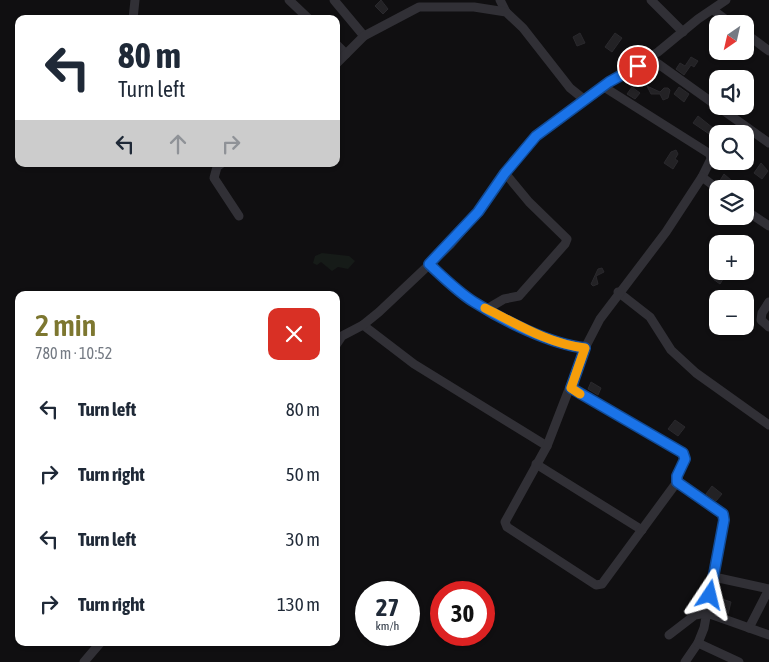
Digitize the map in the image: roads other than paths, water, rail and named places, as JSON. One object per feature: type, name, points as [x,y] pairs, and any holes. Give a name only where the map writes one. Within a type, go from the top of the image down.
[{"type":"street","points":[[133,15],[135,0]]},
{"type":"street","points":[[289,0],[305,15]]},
{"type":"street","points":[[334,0],[364,36]]},
{"type":"street","points":[[500,0],[506,12],[523,28],[570,88],[585,100]]},
{"type":"street","points":[[651,0],[683,32]]},
{"type":"street","points":[[340,339],[342,336],[363,325],[429,264],[478,212],[505,173],[536,136],[604,87],[650,58],[726,0]]},
{"type":"street","points":[[340,60],[364,36],[429,3],[506,12]]},
{"type":"street","points":[[713,10],[720,15]]},
{"type":"street","points":[[754,40],[769,51]]},
{"type":"street","points":[[340,48],[346,54]]},
{"type":"street","points":[[650,58],[769,143]]},
{"type":"street","points":[[571,388],[683,453],[685,459],[677,476],[677,482],[602,584],[596,585],[507,527],[505,522],[547,446],[585,348],[600,319],[618,292],[655,246],[702,178],[711,159],[710,154],[604,87]]},
{"type":"street","points":[[217,167],[214,178],[239,216]]},
{"type":"street","points":[[487,309],[504,299],[519,296],[565,244],[566,239],[529,202],[505,173]]},
{"type":"street","points":[[702,178],[709,183]]},
{"type":"street","points":[[754,216],[769,226]]},
{"type":"street","points":[[429,264],[473,302],[536,334],[568,346],[585,348]]},
{"type":"street","points":[[618,292],[650,317],[671,350],[696,373],[769,425]]},
{"type":"street","points":[[769,302],[762,313],[761,320],[769,327]]},
{"type":"street","points":[[363,325],[414,364],[547,446]]},
{"type":"street","points":[[536,464],[642,530]]},
{"type":"street","points":[[677,482],[723,514],[724,520],[707,613],[698,643],[685,662]]},
{"type":"street","points":[[714,577],[769,589],[750,628]]},
{"type":"street","points":[[668,635],[694,615],[707,613],[769,635]]},
{"type":"street","points":[[698,643],[740,662]]},
{"type":"street","points":[[84,662],[98,646]]}]
